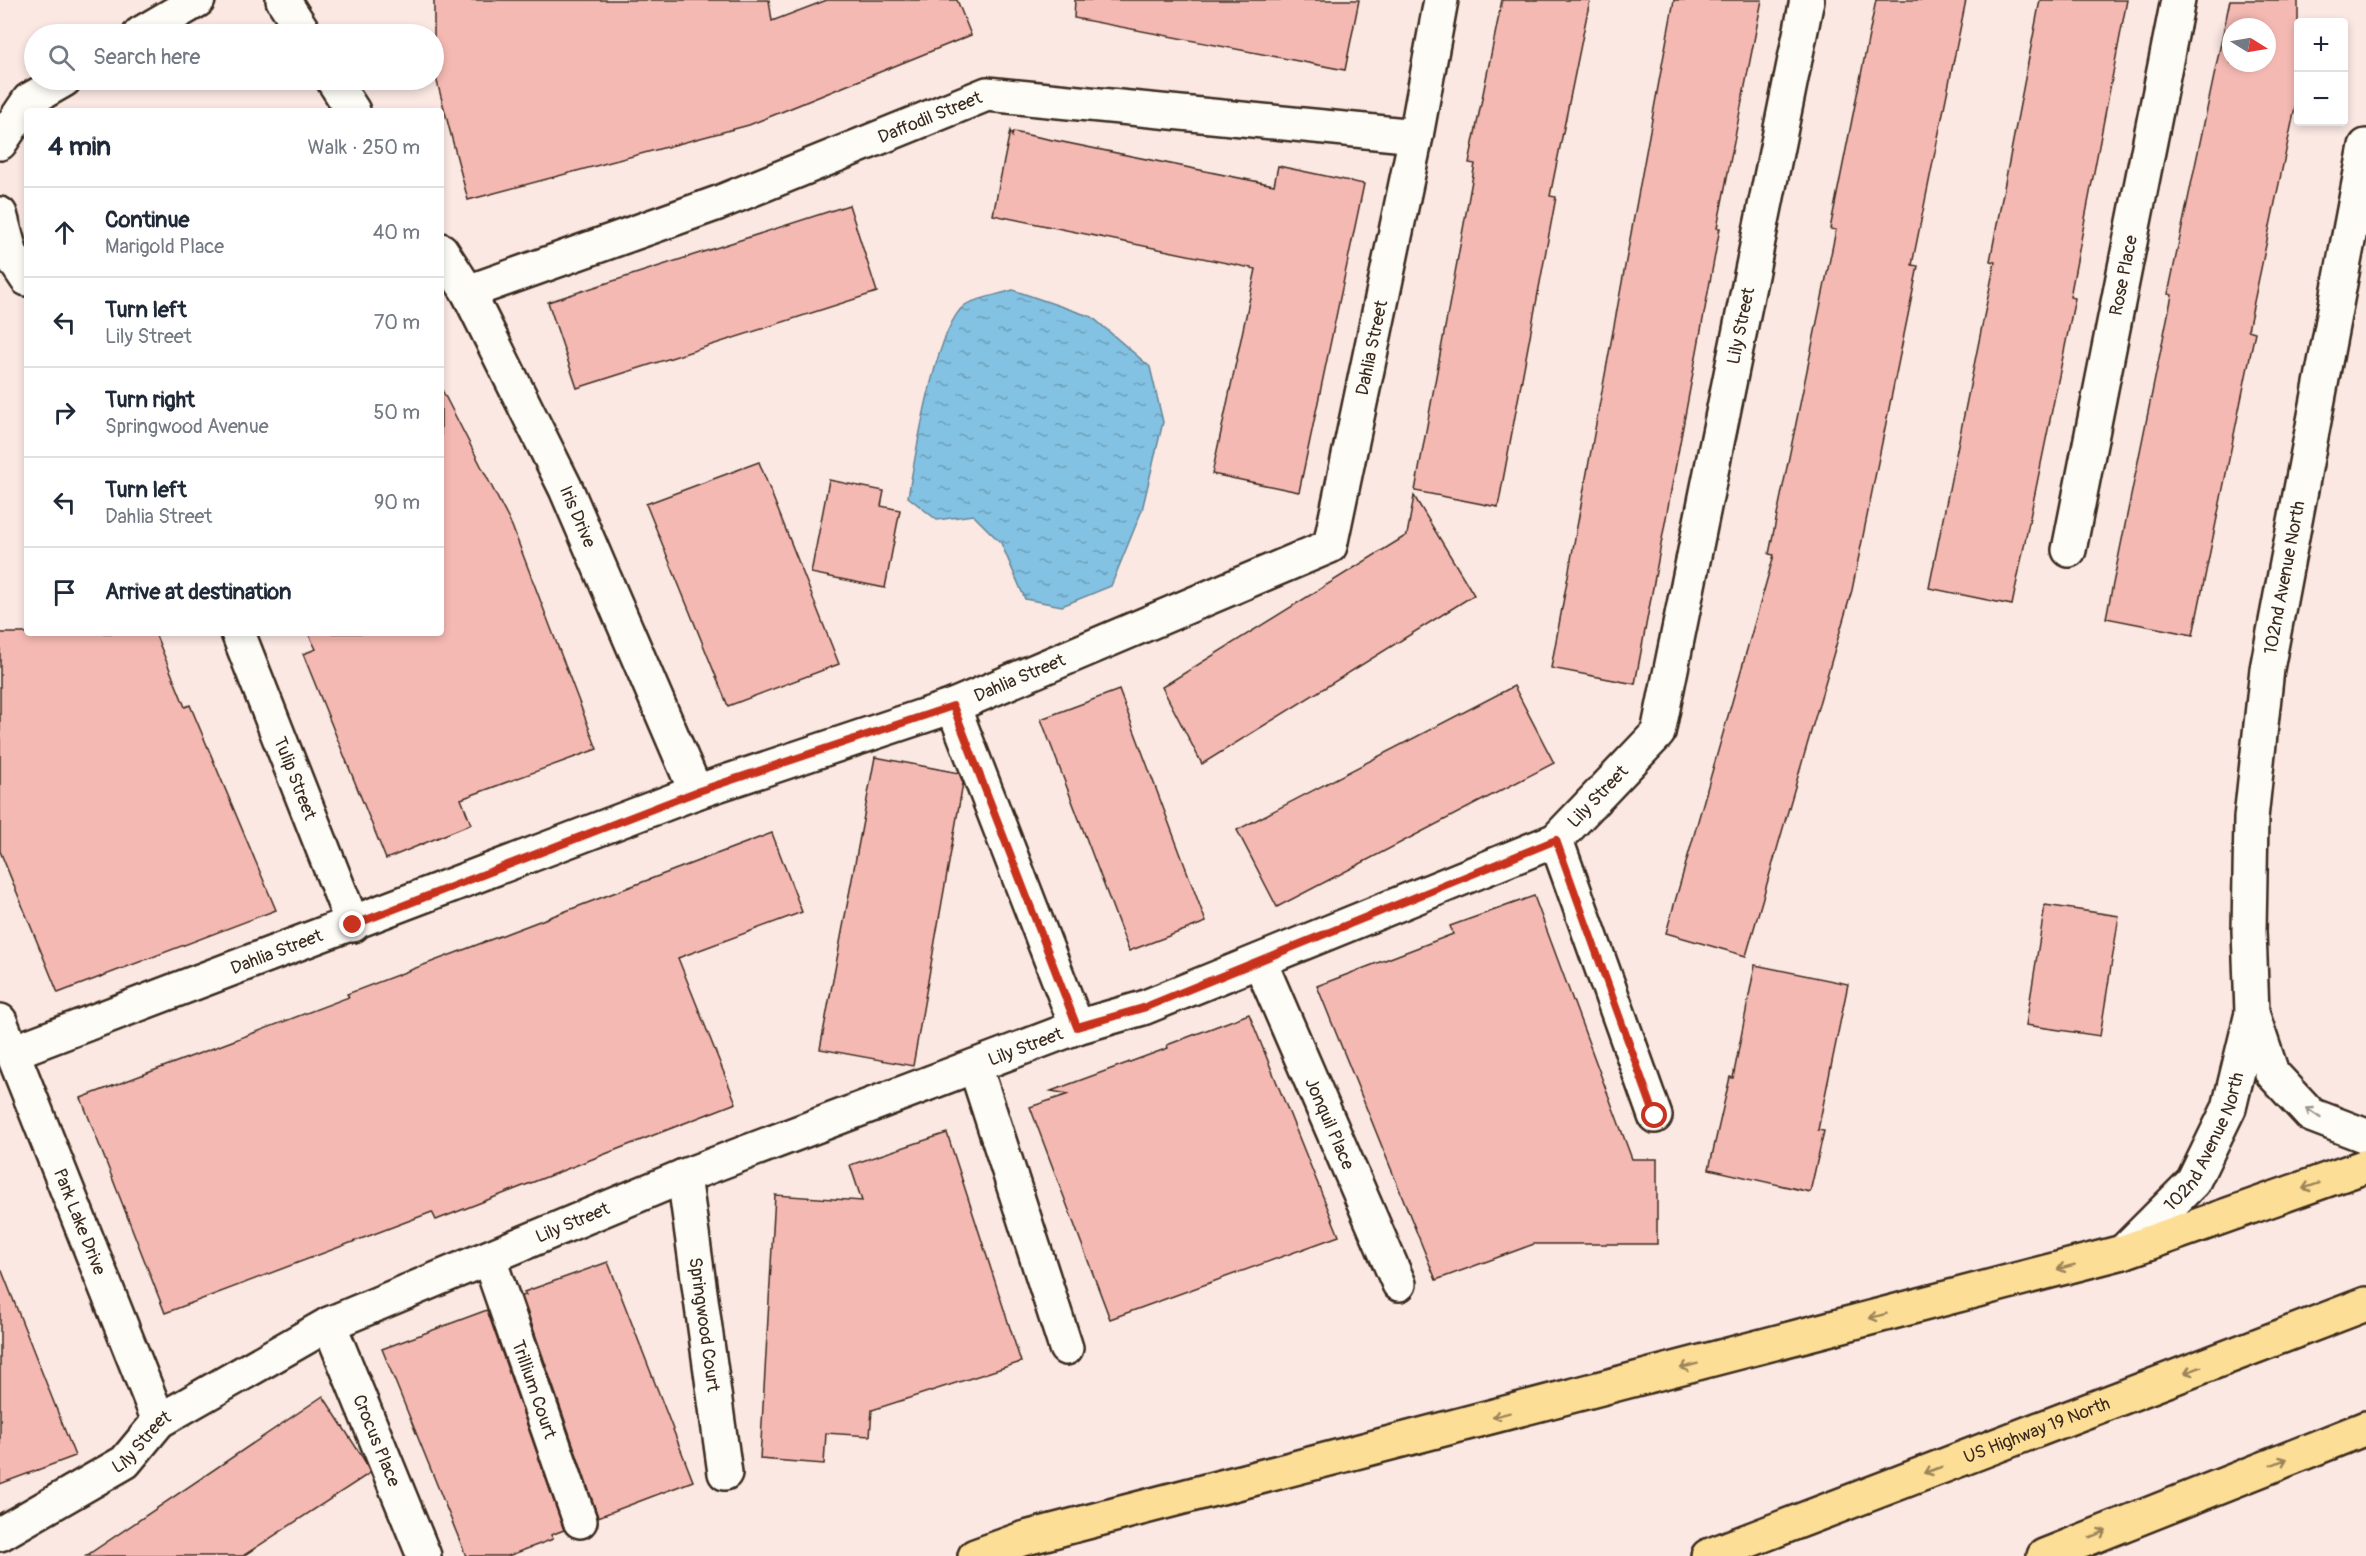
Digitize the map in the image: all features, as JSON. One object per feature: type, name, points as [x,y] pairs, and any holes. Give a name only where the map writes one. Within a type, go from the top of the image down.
[{"type":"main road","points":[[975,1556],[1022,1539],[2123,1252],[2366,1166]]},
{"type":"main road","points":[[2248,1350],[2366,1291]]},
{"type":"main road","name":"US Highway 19 North","points":[[1708,1556],[2366,1304]]},
{"type":"main road","points":[[2044,1556],[2366,1428]]},
{"type":"street","points":[[157,24],[198,0]]},
{"type":"street","points":[[283,0],[299,24]]},
{"type":"street","name":"Dahlia Street","points":[[13,1052],[353,925],[696,792],[953,706],[1330,546],[1416,136],[1441,0]]},
{"type":"street","name":"Lily Street","points":[[0,1534],[125,1462],[159,1421],[329,1324],[684,1176],[1077,1027],[1143,1008],[1556,840],[1658,733],[1807,0]]},
{"type":"street","name":"Rose Place","points":[[2069,550],[2178,0]]},
{"type":"street","points":[[0,142],[29,100],[46,90]]},
{"type":"street","points":[[339,90],[351,108]]},
{"type":"street","name":"Daffodil Street","points":[[468,292],[718,203],[987,94],[1416,136]]},
{"type":"street","name":"102nd Avenue North","points":[[2123,1252],[2193,1182],[2229,1108],[2252,1013],[2249,931],[2251,818],[2267,669],[2366,146]]},
{"type":"street","points":[[0,214],[11,255],[24,274]]},
{"type":"street","name":"Iris Drive","points":[[444,255],[468,292],[566,489],[696,792]]},
{"type":"street","name":"Tulip Street","points":[[238,636],[353,925]]},
{"type":"street","points":[[953,706],[1077,1027]]},
{"type":"street","points":[[1556,840],[1655,1116]]},
{"type":"street","name":"Jonquil Place","points":[[1260,962],[1399,1284]]},
{"type":"street","name":"102nd Avenue North","points":[[2252,1013],[2272,1072],[2311,1115],[2366,1136]]},
{"type":"street","name":"Park Lake Drive","points":[[0,1021],[159,1421]]},
{"type":"street","points":[[975,1066],[1066,1348]]},
{"type":"street","name":"Springwood Court","points":[[684,1176],[725,1473]]},
{"type":"street","name":"Trillium Court","points":[[489,1259],[580,1521]]},
{"type":"street","name":"Crocus Place","points":[[329,1324],[424,1556]]},
{"type":"water","points":[[1013,290],[1092,317],[1150,367],[1163,422],[1142,510],[1111,586],[1062,606],[1025,599],[1001,543],[973,515],[937,520],[908,497],[928,395],[944,339],[954,318],[969,303]]},
{"type":"building","points":[[434,0],[769,0],[772,21],[827,0],[957,0],[971,35],[749,125],[468,200],[439,90],[444,90],[444,24],[434,24]]},
{"type":"building","points":[[1075,0],[1359,0],[1345,70],[1074,18]]},
{"type":"building","points":[[1502,0],[1590,0],[1550,196],[1556,197],[1498,507],[1415,491],[1475,164],[1469,163]]},
{"type":"building","points":[[1674,0],[1762,0],[1717,228],[1720,228],[1635,684],[1551,668]]},
{"type":"building","points":[[1876,0],[1966,0],[1912,265],[1918,266],[1852,590],[1746,956],[1666,933],[1774,555],[1769,554],[1836,230],[1830,229]]},
{"type":"building","points":[[2040,0],[2127,0],[2070,297],[2075,298],[2012,605],[1929,588],[1995,262],[1990,261]]},
{"type":"building","points":[[2230,0],[2298,0],[2298,18],[2294,18],[2294,113],[2248,330],[2255,332],[2193,635],[2106,618],[2172,295],[2168,294],[2222,38],[2222,72],[2276,72],[2276,18],[2226,18]]},
{"type":"building","points":[[1010,131],[1012,136],[1013,132],[1274,185],[1278,166],[1364,184],[1299,492],[1212,474],[1256,269],[993,215]]},
{"type":"building","points":[[849,205],[877,292],[577,388],[548,302]]},
{"type":"building","points":[[444,394],[512,526],[597,749],[461,799],[471,824],[386,859],[303,654],[316,649],[310,636],[444,636]]},
{"type":"building","points":[[759,462],[839,664],[728,706],[646,504]]},
{"type":"building","points":[[829,480],[884,491],[881,506],[900,510],[885,588],[811,573]]},
{"type":"building","points":[[1414,496],[1474,595],[1202,764],[1162,687],[1407,535]]},
{"type":"building","points":[[0,633],[24,633],[24,636],[156,636],[185,707],[190,705],[276,910],[58,993],[0,851]]},
{"type":"building","points":[[1514,686],[1554,763],[1277,907],[1237,830]]},
{"type":"building","points":[[1119,690],[1206,922],[1129,951],[1041,719]]},
{"type":"building","points":[[875,757],[959,773],[963,783],[913,1066],[820,1049]]},
{"type":"building","points":[[772,833],[802,912],[678,958],[736,1103],[436,1220],[432,1212],[165,1313],[81,1098],[349,997],[347,994]]},
{"type":"building","points":[[1534,896],[1632,1159],[1657,1159],[1657,1244],[1534,1244],[1436,1280],[1317,986],[1453,934],[1450,926]]},
{"type":"building","points":[[2045,905],[2119,916],[2100,1036],[2026,1025]]},
{"type":"building","points":[[1755,965],[1848,984],[1818,1130],[1824,1131],[1810,1192],[1709,1169],[1730,1077],[1733,1078]]},
{"type":"building","points":[[1249,1014],[1339,1236],[1110,1319],[1030,1107],[1069,1094],[1051,1091],[1168,1048],[1167,1045]]},
{"type":"building","points":[[947,1133],[1021,1362],[872,1410],[870,1436],[826,1433],[824,1464],[760,1459],[775,1195],[862,1201],[850,1165]]},
{"type":"building","points":[[608,1262],[693,1481],[598,1517],[522,1296],[526,1295],[524,1292]]},
{"type":"building","points":[[0,1271],[2,1271],[75,1456],[0,1484]]},
{"type":"building","points":[[487,1310],[564,1530],[551,1535],[553,1539],[508,1556],[466,1556],[382,1349]]},
{"type":"building","points":[[323,1396],[363,1458],[370,1473],[243,1556],[86,1556]]},
{"type":"route","points":[[353,925],[696,792],[953,706],[1077,1027],[1143,1008],[1556,840],[1655,1116]]}]
